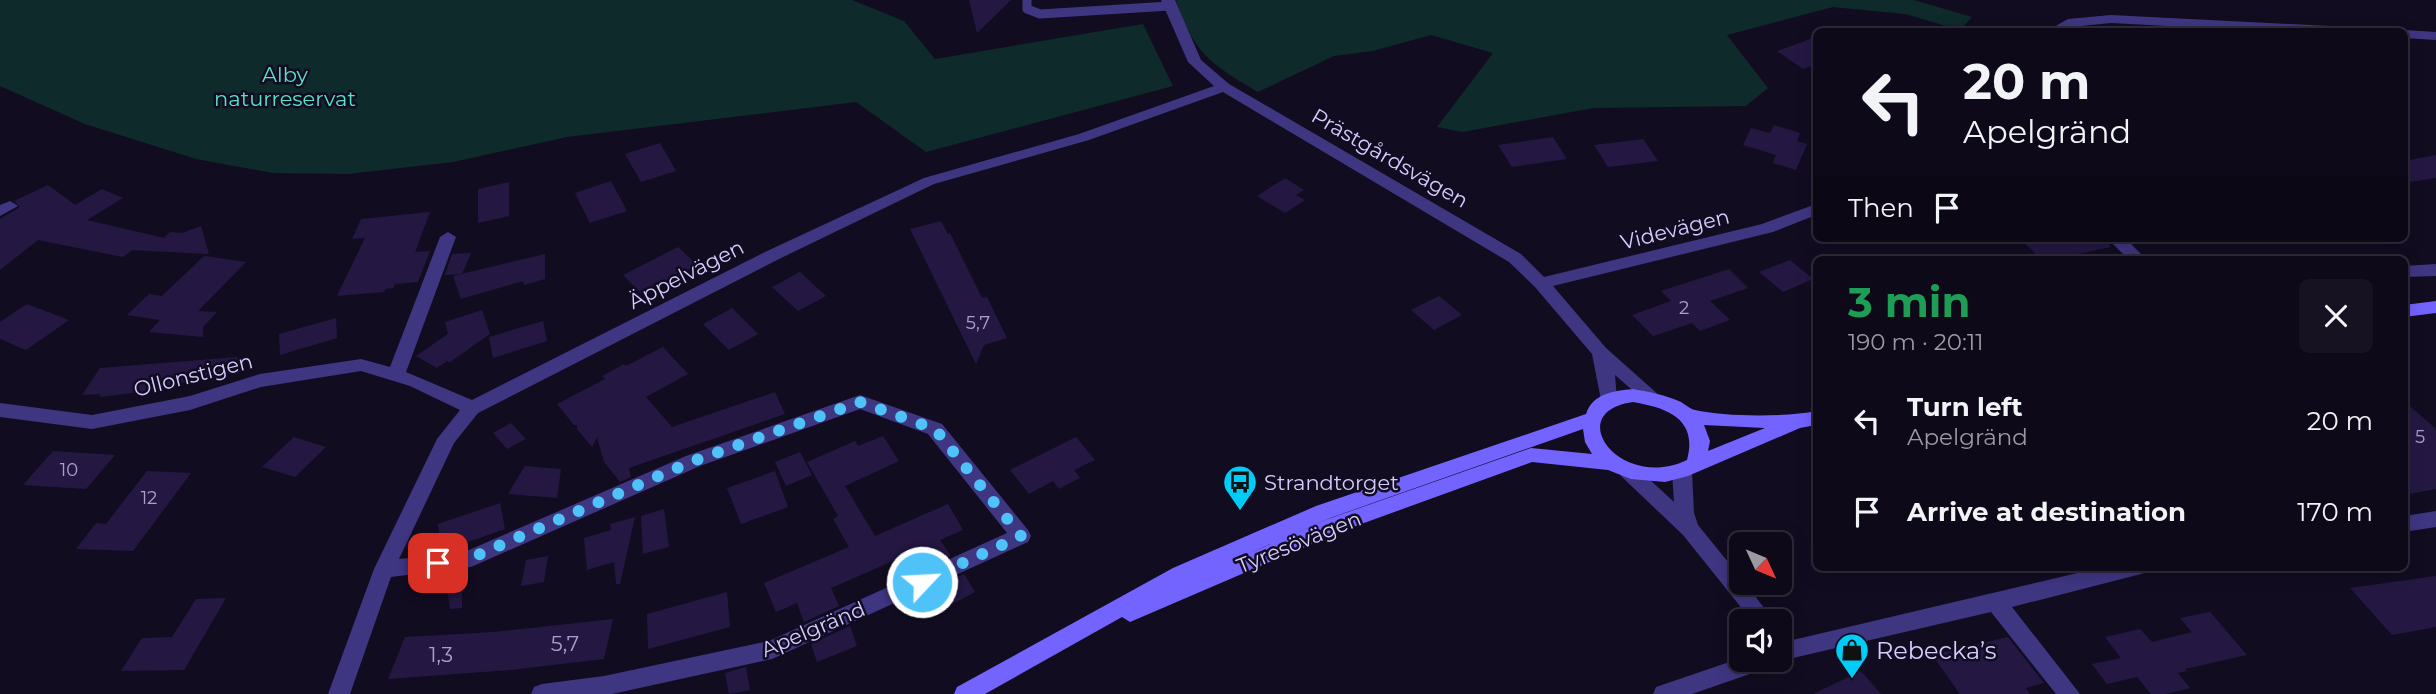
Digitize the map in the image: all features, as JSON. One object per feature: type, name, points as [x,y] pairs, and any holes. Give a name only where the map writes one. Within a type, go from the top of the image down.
[{"type":"main road","points":[[2408,310],[2436,307]]},
{"type":"main road","name":"Tyresövägen","points":[[965,694],[1180,574],[1323,512],[1591,419],[1597,408],[1608,400],[1622,396],[1652,397],[1673,405],[1688,416],[1716,420],[1797,422]]},
{"type":"main road","points":[[1688,416],[1701,439],[1700,453],[1688,468]]},
{"type":"main road","points":[[1591,419],[1591,437],[1598,450],[1620,467]]},
{"type":"main road","name":"Tyresövägen","points":[[1034,654],[1335,525],[1531,455],[1620,467],[1650,477],[1688,468],[1797,422],[1813,419]]},
{"type":"street","name":"Prästgårdsvägen","points":[[1169,3],[1195,62],[1224,87],[1515,258],[1541,283],[1600,352],[1652,397]]},
{"type":"street","points":[[2058,28],[2068,23],[2111,19],[2290,28]]},
{"type":"street","points":[[2408,34],[2436,36]]},
{"type":"street","name":"Äppelvägen","points":[[339,694],[384,569],[446,439],[472,408],[782,250],[929,181],[1084,137],[1224,87]]},
{"type":"street","name":"Videvägen","points":[[1541,283],[1767,228],[1813,210]]},
{"type":"street","points":[[396,377],[448,237]]},
{"type":"street","points":[[2119,242],[2135,256]]},
{"type":"street","points":[[2408,272],[2436,270]]},
{"type":"street","name":"Prästgårdsvägen","points":[[1600,352],[1608,383],[1608,400]]},
{"type":"street","name":"Ollonstigen","points":[[0,410],[92,422],[190,403],[260,381],[361,365],[416,382],[472,408]]},
{"type":"street","name":"Apelgränd","points":[[384,569],[464,561],[693,461],[860,402],[935,429],[1021,536],[772,650],[604,686],[542,694]]},
{"type":"street","points":[[1620,467],[1690,529],[1754,609]]},
{"type":"street","points":[[1688,468],[1684,513],[1690,529]]},
{"type":"street","points":[[2408,523],[2436,519]]},
{"type":"street","points":[[1792,645],[1996,602],[2121,571]]},
{"type":"street","points":[[1996,602],[2069,694]]},
{"type":"street","points":[[1664,694],[1729,671]]},
{"type":"lane","points":[[1027,0],[1027,9],[1040,14],[1169,3]]},
{"type":"lane","points":[[1096,0],[1107,8]]},
{"type":"green space","name":"Alby naturreservat","points":[[0,0],[852,0],[904,21],[935,59],[1143,24],[1173,86],[926,152],[856,102],[567,137],[453,162],[348,174],[273,173],[196,159],[85,124],[0,86]]},
{"type":"green space","points":[[1176,0],[1914,0],[1972,17],[1962,28],[1953,28],[1905,14],[1833,7],[1727,35],[1768,88],[1746,106],[1593,108],[1463,132],[1437,127],[1493,53],[1431,35],[1373,51],[1334,56],[1258,92],[1228,74],[1206,56],[1183,18]]},
{"type":"building","points":[[969,0],[1011,0],[977,33]]},
{"type":"building","points":[[1813,38],[1813,65],[1803,69],[1777,51]]},
{"type":"building","points":[[1774,125],[1800,133],[1797,141],[1807,144],[1796,170],[1773,163],[1776,155],[1743,145],[1751,128],[1770,133]]},
{"type":"building","points":[[1553,137],[1567,159],[1512,167],[1498,145]]},
{"type":"building","points":[[1643,139],[1658,161],[1608,167],[1594,145]]},
{"type":"building","points":[[660,143],[676,171],[641,182],[625,154]]},
{"type":"building","points":[[2436,155],[2436,178],[2408,182],[2408,160]]},
{"type":"building","points":[[1285,178],[1304,190],[1296,195],[1305,200],[1285,213],[1257,196]]},
{"type":"building","points":[[611,181],[627,211],[590,223],[575,193]]},
{"type":"building","points":[[509,182],[509,216],[478,223],[478,189]]},
{"type":"building","points":[[48,185],[75,205],[102,189],[123,198],[87,220],[164,238],[170,232],[182,233],[201,226],[209,254],[132,250],[123,257],[38,240],[0,270],[0,219],[20,207],[14,201]]},
{"type":"building","points":[[430,212],[415,252],[430,251],[418,282],[395,284],[384,292],[337,296],[365,238],[352,239],[361,219]]},
{"type":"building","points":[[941,221],[948,234],[950,233],[982,298],[987,297],[1007,338],[984,345],[976,364],[910,229]]},
{"type":"building","points":[[2023,242],[2107,242],[2111,247],[2069,256],[2038,256]]},
{"type":"building","points":[[678,247],[697,265],[642,294],[623,275]]},
{"type":"building","points":[[471,253],[462,274],[445,275],[452,254]]},
{"type":"building","points":[[545,254],[545,279],[524,285],[523,281],[461,299],[453,276]]},
{"type":"building","points":[[204,256],[246,262],[198,311],[217,312],[203,327],[203,337],[149,332],[160,320],[127,315],[149,294],[162,296]]},
{"type":"building","points":[[1790,260],[1813,279],[1783,292],[1759,272]]},
{"type":"building","points":[[1729,269],[1748,288],[1710,301],[1730,320],[1700,331],[1692,323],[1653,336],[1632,315],[1671,301],[1661,291]]},
{"type":"building","points":[[800,272],[826,296],[798,311],[772,287]]},
{"type":"building","points":[[1439,296],[1462,315],[1434,330],[1411,310]]},
{"type":"building","points":[[27,304],[69,320],[26,350],[0,339],[0,322]]},
{"type":"building","points":[[732,308],[758,334],[729,350],[703,324]]},
{"type":"building","points":[[482,310],[490,334],[450,362],[447,361],[437,368],[416,356],[448,334],[445,322]]},
{"type":"building","points":[[336,318],[337,338],[280,355],[279,334]]},
{"type":"building","points":[[543,321],[547,341],[493,358],[489,337]]},
{"type":"building","points":[[663,347],[688,374],[646,397],[672,427],[775,392],[785,414],[629,468],[631,477],[620,482],[604,462],[597,437],[592,447],[577,429],[577,425],[574,425],[557,404],[605,379],[602,376],[624,364],[626,366]]},
{"type":"building","points":[[238,357],[240,366],[157,390],[99,397],[101,394],[82,395],[100,368]]},
{"type":"building","points":[[2408,404],[2436,429],[2436,489],[2408,494]]},
{"type":"building","points":[[511,423],[526,439],[507,449],[493,433]]},
{"type":"building","points":[[883,436],[899,461],[845,486],[875,536],[948,504],[963,530],[940,540],[951,556],[925,568],[916,551],[831,588],[839,606],[804,622],[797,603],[776,612],[764,583],[849,547],[833,519],[838,516],[807,462],[855,441],[858,446]]},
{"type":"building","points":[[294,437],[326,447],[295,477],[262,467]]},
{"type":"building","points":[[1076,437],[1095,460],[1074,470],[1080,478],[1059,489],[1053,481],[1029,494],[1010,470]]},
{"type":"building","points":[[53,451],[115,455],[86,489],[23,485]]},
{"type":"building","points":[[800,452],[812,475],[786,486],[775,462]]},
{"type":"building","points":[[525,466],[561,469],[557,498],[508,494]]},
{"type":"building","points":[[147,471],[191,473],[133,551],[76,549],[96,523],[106,524]]},
{"type":"building","points":[[775,471],[788,507],[741,524],[727,488]]},
{"type":"building","points":[[500,503],[505,529],[462,544],[461,550],[442,552],[438,524]]},
{"type":"building","points":[[664,509],[669,547],[643,554],[641,516]]},
{"type":"building","points":[[635,517],[620,584],[616,584],[614,562],[587,570],[584,538],[611,530],[610,524]]},
{"type":"building","points":[[548,556],[544,582],[521,586],[526,560]]},
{"type":"building","points":[[462,571],[462,608],[450,609],[445,573]]},
{"type":"building","points":[[964,574],[975,592],[928,617],[914,597]]},
{"type":"building","points":[[2436,576],[2436,627],[2392,635],[2350,588]]},
{"type":"building","points":[[727,592],[730,627],[648,649],[647,614]]},
{"type":"building","points":[[226,598],[184,670],[121,671],[142,638],[172,637],[196,599]]},
{"type":"building","points":[[2210,612],[2247,655],[2185,669],[2187,671],[2178,673],[2190,688],[2166,694],[2151,694],[2137,677],[2107,684],[2092,664],[2121,658],[2105,637],[2140,629],[2152,642],[2192,632],[2180,618]]},
{"type":"building","points":[[613,619],[604,659],[510,670],[388,679],[405,637],[493,632]]},
{"type":"building","points":[[850,626],[857,646],[817,662],[811,644]]},
{"type":"building","points":[[2008,637],[2044,683],[2026,688],[2030,694],[1960,694],[1932,655]]},
{"type":"building","points":[[746,667],[750,690],[729,694],[725,673]]},
{"type":"building","points":[[1861,671],[1881,694],[1813,694]]},
{"type":"place","name":"Strandtorget","points":[[1240,512]]},
{"type":"place","name":"Rebecka’s","points":[[1852,680]]},
{"type":"route","points":[[438,563],[464,561],[693,461],[860,402],[935,429],[1021,536],[922,582]]}]
